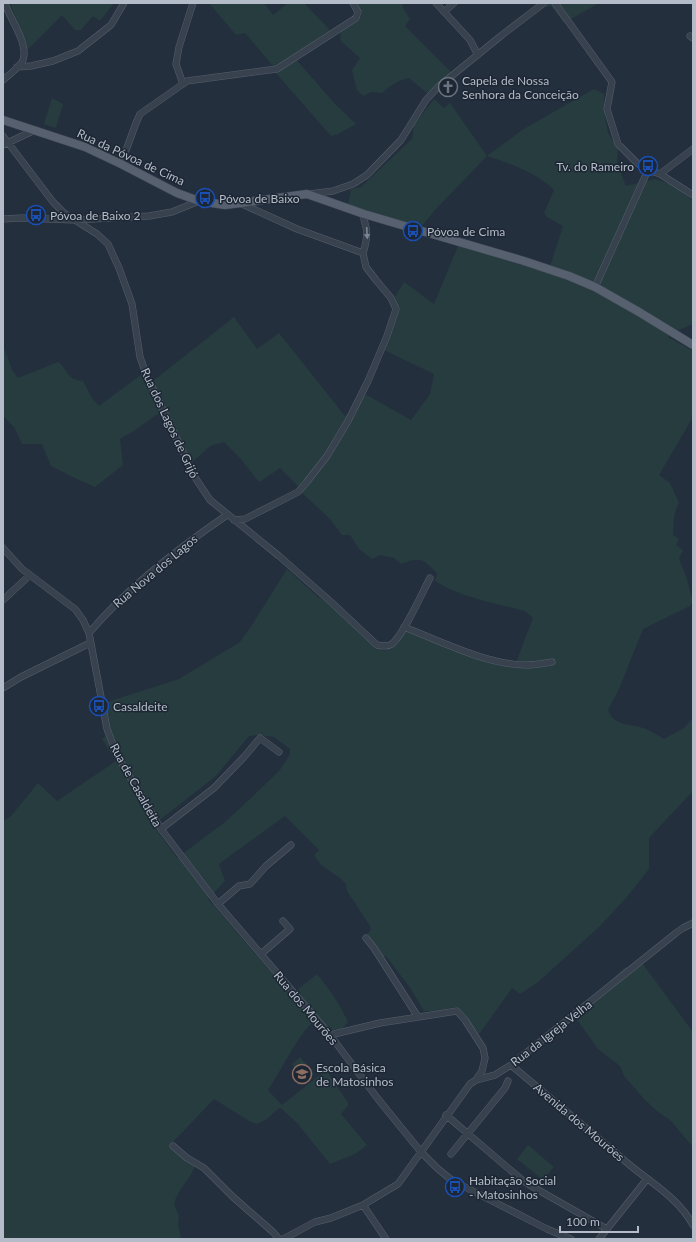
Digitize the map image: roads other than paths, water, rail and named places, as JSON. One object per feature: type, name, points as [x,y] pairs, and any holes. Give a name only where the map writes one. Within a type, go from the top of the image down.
[{"type":"main road","name":"Rua da Póvoa de Cima","points":[[3,120],[85,147],[177,193],[199,201],[225,205],[307,194],[364,214],[524,261],[569,276],[595,287],[693,345]]},
{"type":"street","points":[[3,80],[23,60],[24,50],[18,28],[5,3]]},
{"type":"street","points":[[17,67],[31,66],[53,61],[78,51],[112,25],[124,3]]},
{"type":"street","points":[[183,84],[176,64],[179,47],[193,3]]},
{"type":"street","points":[[121,164],[140,114],[187,81],[277,69],[356,18],[358,12],[353,3]]},
{"type":"street","points":[[436,3],[470,40],[478,55]]},
{"type":"street","points":[[444,12],[454,3]]},
{"type":"street","points":[[307,194],[333,191],[353,184],[367,175],[401,140],[426,100],[438,87],[544,3]]},
{"type":"street","points":[[555,3],[612,82],[606,109],[618,144],[637,163],[648,170],[660,174],[693,195]]},
{"type":"street","points":[[5,143],[35,130]]},
{"type":"street","name":"Rua dos Lagos de Grijó","points":[[3,136],[5,143],[64,214],[96,234],[108,244],[119,268],[132,304],[140,357],[146,374],[196,479],[210,500],[279,556],[377,645],[384,647],[392,644],[404,628],[430,578]]},
{"type":"street","points":[[660,174],[693,149]]},
{"type":"street","points":[[595,287],[648,170]]},
{"type":"street","points":[[3,219],[20,218],[74,220],[149,216],[172,212],[199,201]]},
{"type":"street","points":[[238,203],[297,229],[363,253]]},
{"type":"street","points":[[234,520],[245,519],[298,492],[327,456],[341,433],[368,381],[387,336],[396,309],[392,298],[366,267],[363,253],[367,240],[367,228],[363,217],[364,214]]},
{"type":"street","name":"Rua Nova dos Lagos","points":[[89,633],[108,611],[139,581],[202,532],[227,515]]},
{"type":"street","name":"Rua de Casaldeita","points":[[3,548],[18,566],[75,609],[83,620],[89,633],[107,728],[120,761],[162,829],[218,904],[261,954]]},
{"type":"street","points":[[3,600],[30,575]]},
{"type":"street","points":[[404,628],[499,662],[528,665],[552,662]]},
{"type":"street","points":[[3,688],[21,677],[90,643]]},
{"type":"street","points":[[162,829],[214,788],[260,738],[280,752]]},
{"type":"street","points":[[218,904],[239,886],[250,884],[266,866],[291,845]]},
{"type":"street","points":[[261,954],[290,929],[283,921]]},
{"type":"street","name":"Rua da Igreja Velha","points":[[476,1080],[495,1075],[511,1065],[676,933],[693,923]]},
{"type":"street","points":[[366,938],[418,1017]]},
{"type":"street","name":"Rua dos Mourões","points":[[261,954],[330,1035],[378,1100],[421,1152],[449,1178],[547,1229],[571,1239]]},
{"type":"street","points":[[283,1239],[314,1222],[331,1218],[363,1205],[398,1184],[446,1115],[468,1087],[476,1080],[482,1071],[485,1058],[483,1048],[465,1020],[457,1011],[380,1023],[330,1035]]},
{"type":"street","name":"Avenida dos Mourões","points":[[511,1065],[674,1201],[690,1219],[693,1225]]},
{"type":"street","points":[[450,1154],[505,1088],[508,1081]]},
{"type":"street","points":[[446,1115],[528,1184],[607,1229]]},
{"type":"street","points":[[172,1146],[187,1158],[204,1168],[222,1187],[279,1239]]},
{"type":"street","points":[[599,1239],[647,1179]]},
{"type":"street","points":[[363,1205],[386,1239]]},
{"type":"place","name":"Capela de Nossa Senhora da Conceição","points":[[448,87]]},
{"type":"place","name":"Tv. do Rameiro","points":[[648,166]]},
{"type":"place","name":"Póvoa de Baixo","points":[[205,198]]},
{"type":"place","name":"Póvoa de Baixo 2","points":[[36,215]]},
{"type":"place","name":"Póvoa de Cima","points":[[413,231]]},
{"type":"place","name":"Casaldeite","points":[[99,706]]},
{"type":"place","name":"Escola Básica de Matosinhos","points":[[302,1074]]},
{"type":"place","name":"Habitação Social - Matosinhos","points":[[455,1187]]}]
